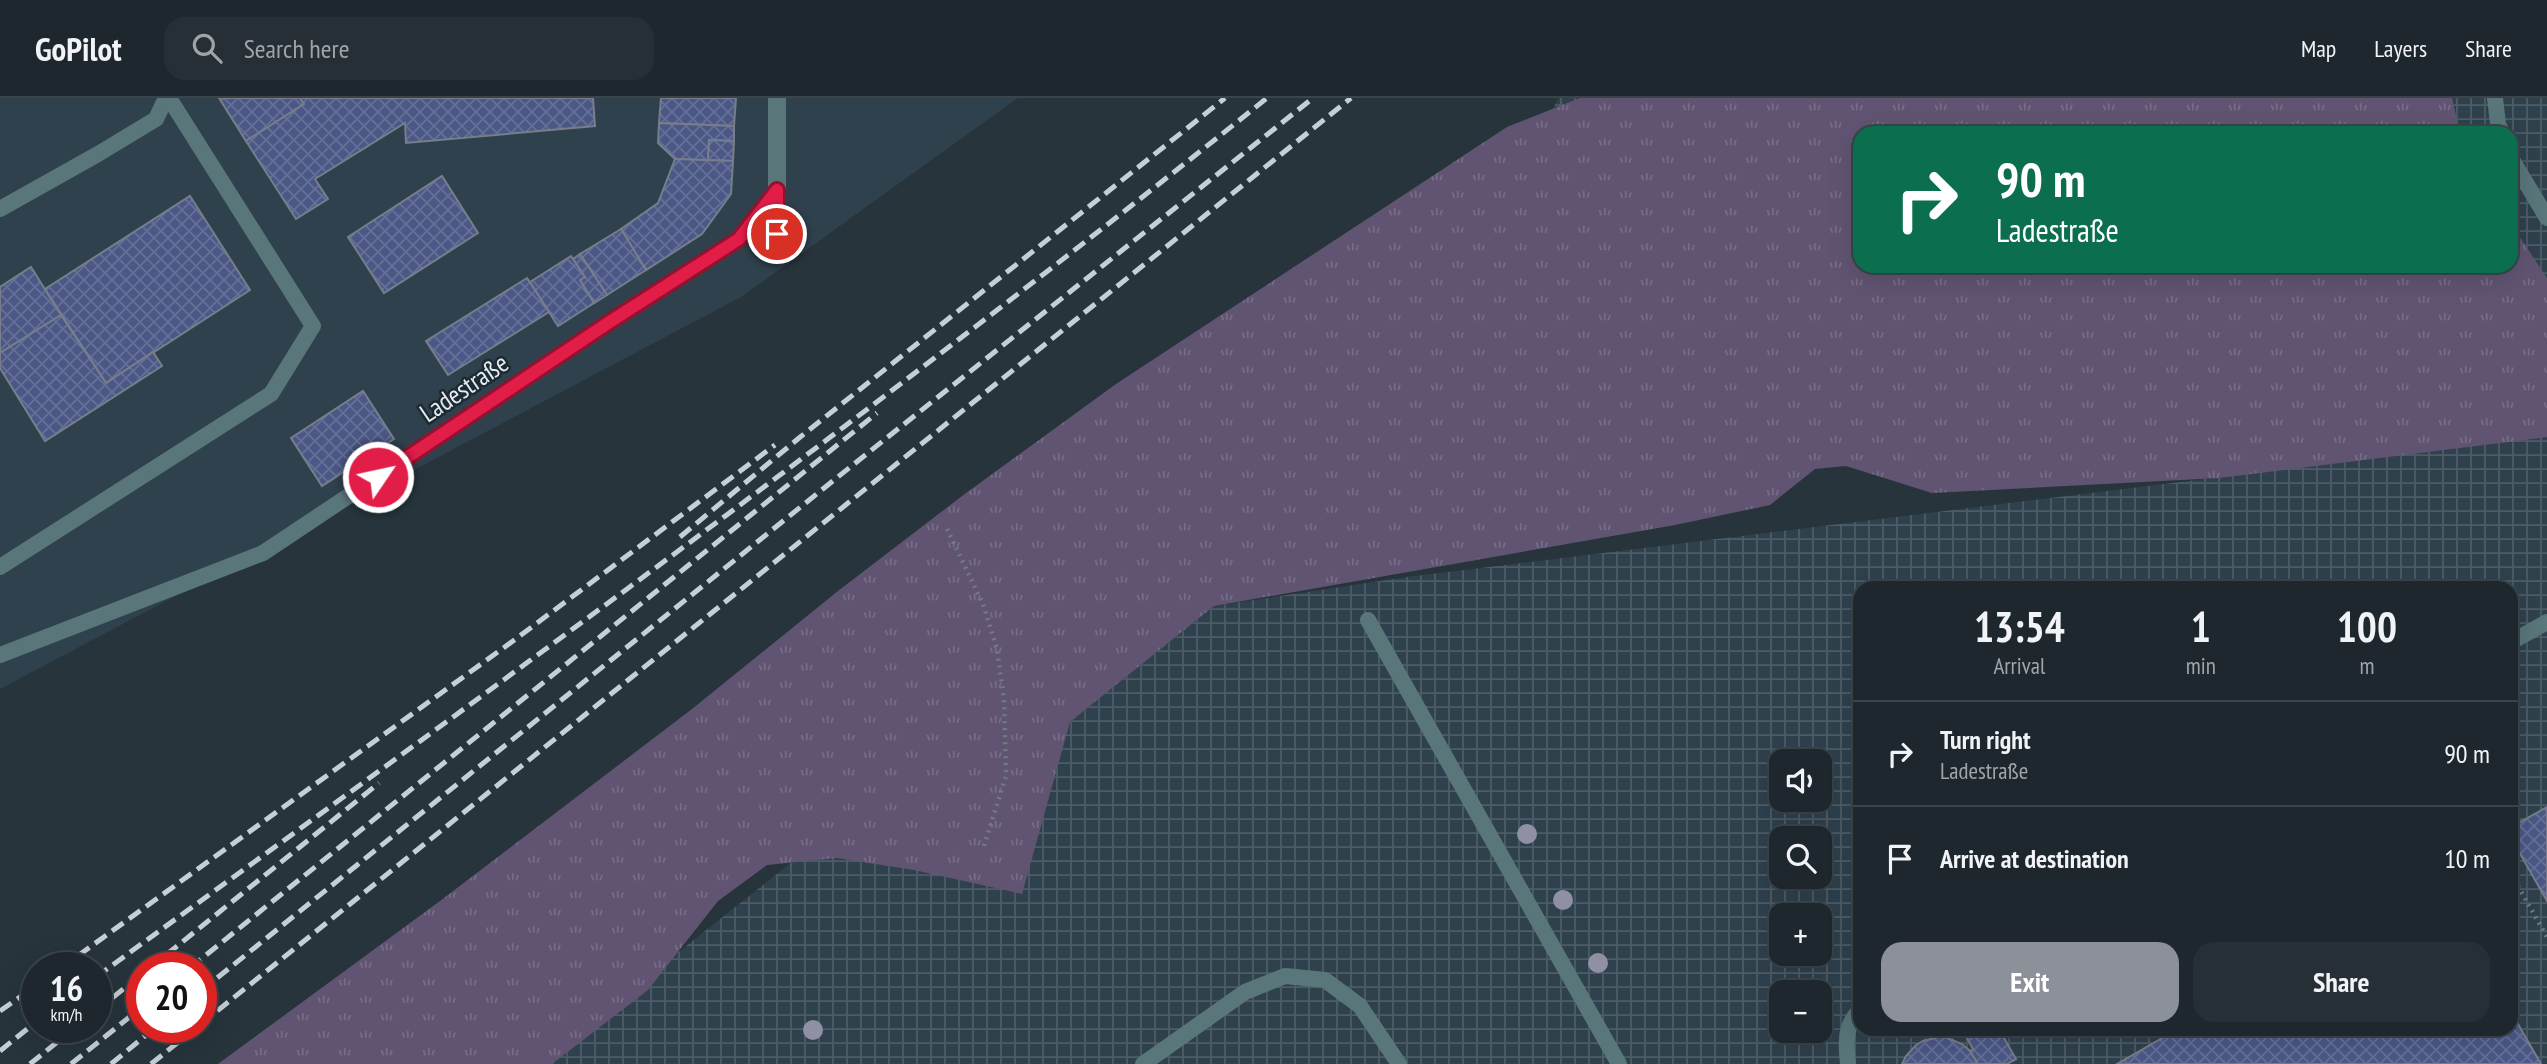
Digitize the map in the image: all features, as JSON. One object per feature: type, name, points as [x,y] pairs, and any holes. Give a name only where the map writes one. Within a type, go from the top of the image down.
[{"type":"street","points":[[777,98],[777,234]]},
{"type":"lane","points":[[0,209],[156,118],[168,98],[313,326],[271,394],[0,567]]},
{"type":"lane","points":[[2495,98],[2499,126]]},
{"type":"lane","points":[[2518,170],[2547,218]]},
{"type":"lane","name":"Ladestraße","points":[[0,655],[263,553],[739,239],[777,190]]},
{"type":"lane","points":[[1368,620],[1619,1064]]},
{"type":"lane","points":[[2518,638],[2547,622]]},
{"type":"lane","points":[[1143,1064],[1245,992],[1285,976],[1325,980],[1360,1006],[1399,1064]]},
{"type":"lane","points":[[1848,1064],[1845,1041],[1853,1019]]},
{"type":"path","points":[[947,530],[983,604],[997,649],[1004,699],[1006,776],[984,846]]},
{"type":"path","points":[[2518,886],[2547,937]]},
{"type":"shaded area","points":[[0,98],[1018,98],[741,297],[0,689]]},
{"type":"shaded area","points":[[1558,98],[2547,98],[2547,1064],[537,1064],[946,740],[1070,722],[1214,606],[1407,577],[2401,455],[2507,273],[2518,273],[2518,126],[1853,126],[1853,134],[1518,186]]},
{"type":"green space","points":[[1580,98],[2452,98],[2458,126],[1853,126],[1853,273],[2518,273],[2518,234],[2547,278],[2547,437],[2219,478],[1932,493],[1846,466],[1815,469],[1770,505],[1675,525],[1214,606],[1070,722],[1022,894],[914,870],[837,858],[767,865],[718,901],[648,990],[552,1064],[218,1064],[440,901],[692,709],[838,591],[962,496],[1116,384],[1507,127]]},
{"type":"building","points":[[219,98],[300,98],[304,104],[246,141]]},
{"type":"building","points":[[300,98],[593,98],[595,126],[406,143],[405,123],[315,179],[328,199],[296,219],[246,141],[304,104]]},
{"type":"building","points":[[661,98],[736,98],[734,126],[659,123]]},
{"type":"building","points":[[659,123],[734,126],[734,141],[709,140],[708,160],[675,159],[658,143]]},
{"type":"building","points":[[709,140],[734,141],[733,161],[708,160]]},
{"type":"building","points":[[675,159],[733,161],[731,194],[702,234],[646,270],[621,229],[658,203]]},
{"type":"building","points":[[442,176],[478,233],[384,293],[348,237]]},
{"type":"building","points":[[190,196],[250,290],[106,383],[45,289]]},
{"type":"building","points":[[621,229],[646,270],[607,295],[580,254]]},
{"type":"building","points":[[580,254],[607,295],[594,303],[580,280],[585,277],[573,259]]},
{"type":"building","points":[[571,256],[585,277],[580,280],[594,303],[558,326],[530,282]]},
{"type":"building","points":[[31,267],[61,315],[0,353],[0,287]]},
{"type":"building","points":[[527,278],[549,312],[448,375],[426,341]]},
{"type":"building","points":[[61,315],[106,383],[153,352],[162,366],[45,441],[0,368],[0,353]]},
{"type":"building","points":[[363,391],[394,439],[322,486],[291,438]]},
{"type":"building","points":[[2547,807],[2547,901],[2518,850],[2518,823]]},
{"type":"building","points":[[2518,1024],[2541,1064],[2117,1064],[2166,1036],[2518,1036]]},
{"type":"building","points":[[1966,1036],[2003,1036],[2016,1059],[2007,1064],[1978,1064],[1970,1051],[1973,1049]]},
{"type":"building","points":[[1939,1037],[1962,1044],[1978,1064],[1902,1064],[1916,1045]]},
{"type":"railway","points":[[680,537],[799,438],[1225,98]]},
{"type":"railway","points":[[112,965],[687,545],[979,324],[1267,98]]},
{"type":"railway","points":[[217,978],[1313,98]]},
{"type":"railway","points":[[217,1011],[1351,98]]},
{"type":"railway","points":[[210,952],[877,413]]},
{"type":"railway","points":[[83,952],[513,641],[775,445]]},
{"type":"railway","points":[[170,952],[379,783]]},
{"type":"railway","points":[[112,998],[126,987]]},
{"type":"railway","points":[[0,1011],[21,996]]},
{"type":"railway","points":[[71,1064],[126,1020]]},
{"type":"railway","points":[[0,1051],[21,1034]]},
{"type":"railway","points":[[30,1064],[56,1043]]},
{"type":"railway","points":[[111,1064],[137,1043]]},
{"type":"railway","points":[[151,1064],[177,1043]]},
{"type":"route","points":[[378,477],[739,239],[777,190],[777,234]]}]
